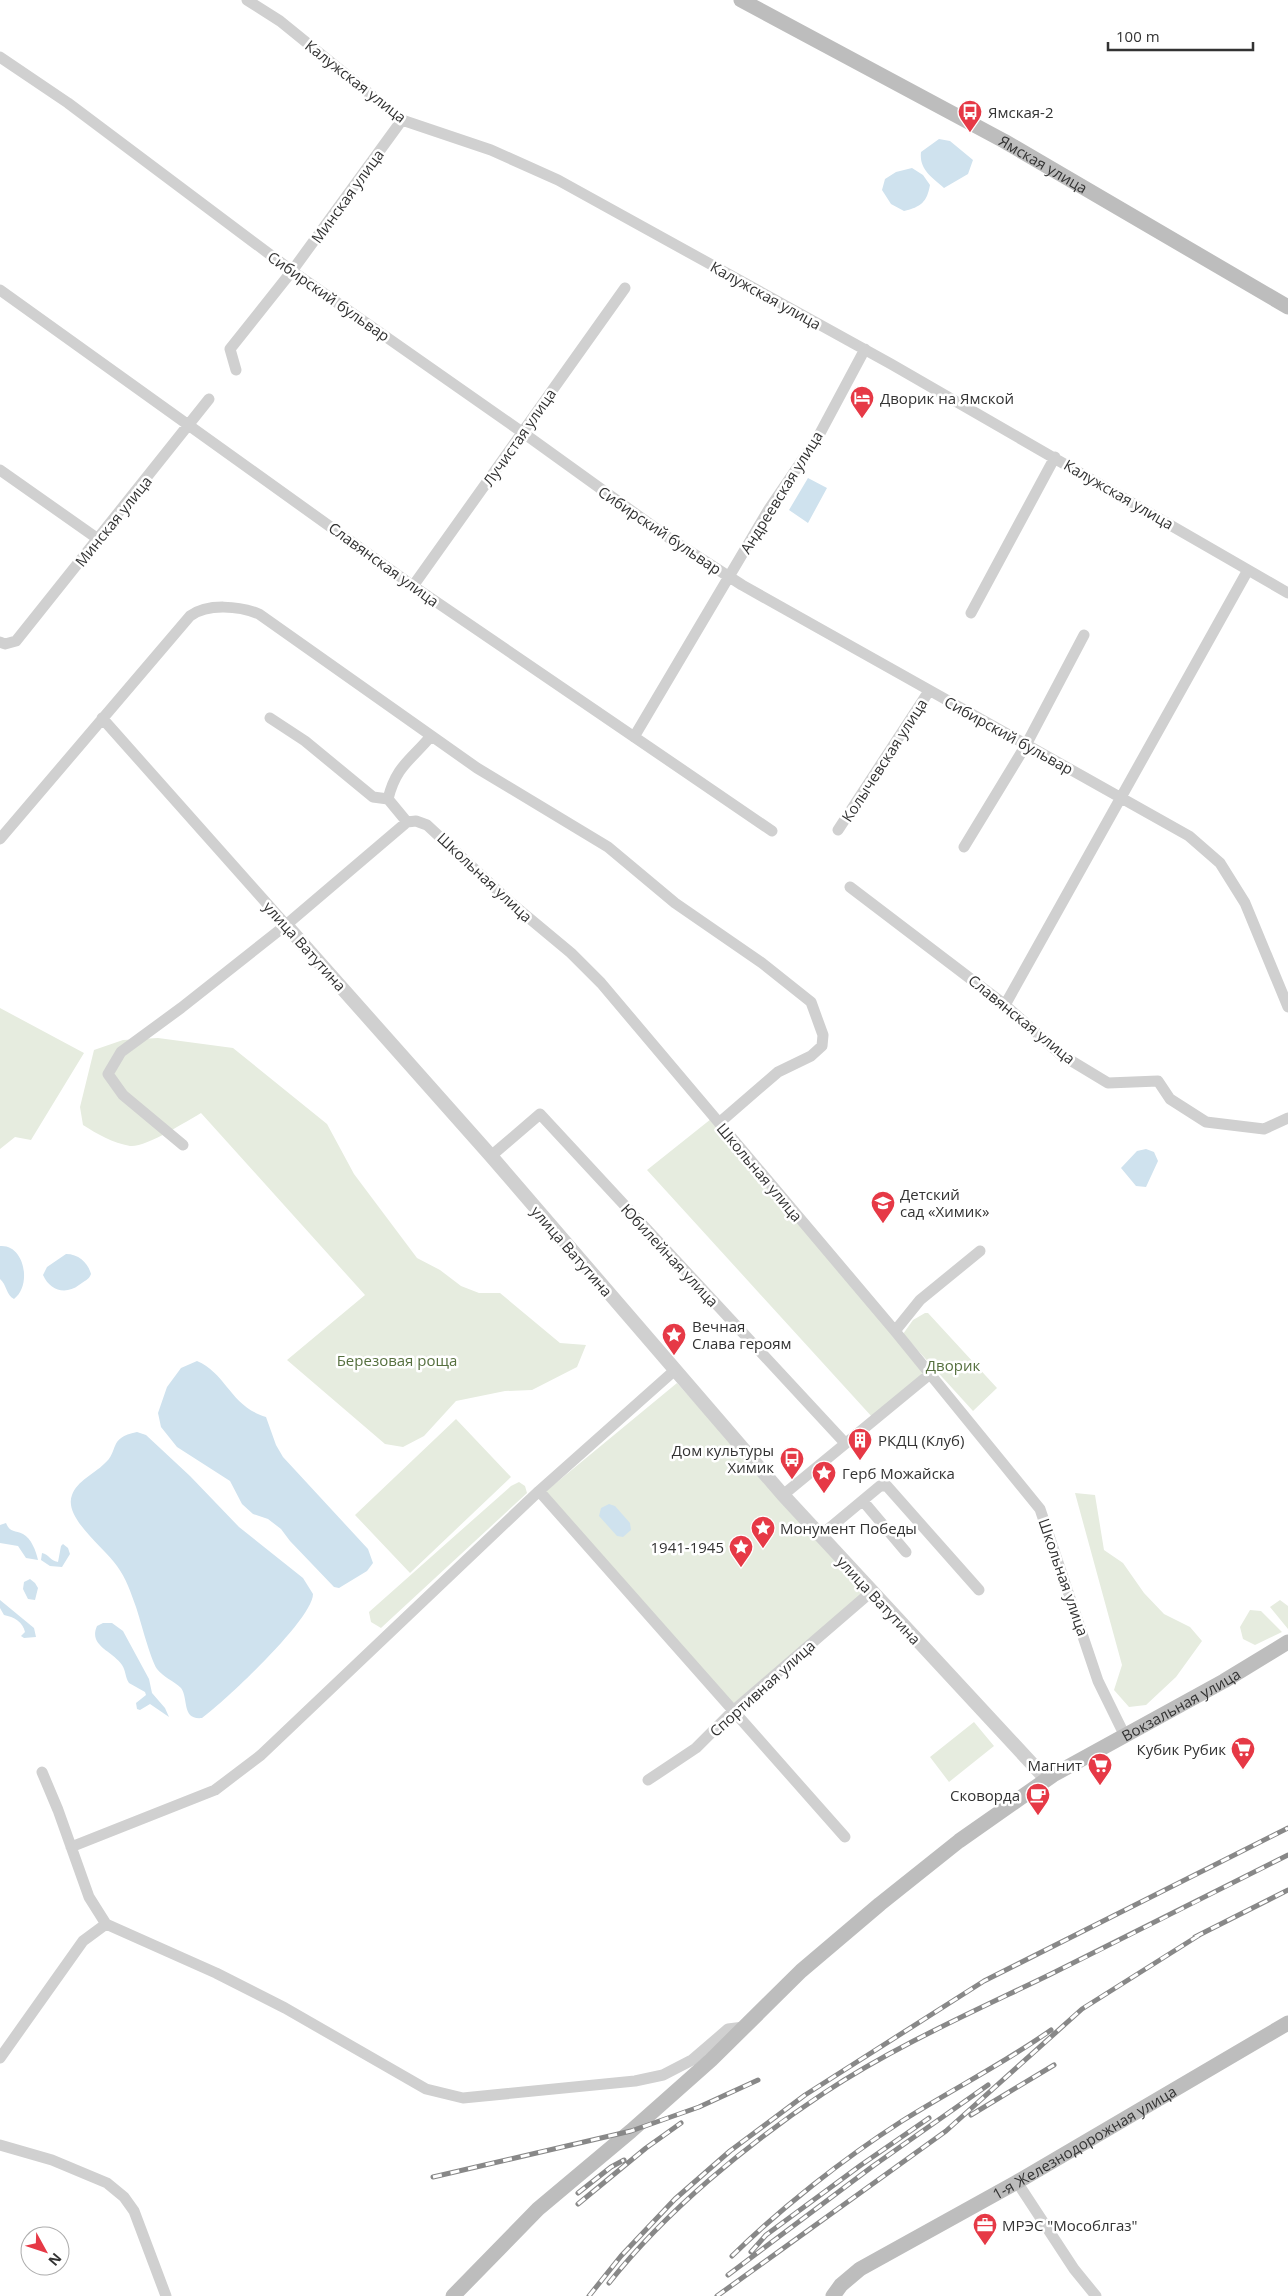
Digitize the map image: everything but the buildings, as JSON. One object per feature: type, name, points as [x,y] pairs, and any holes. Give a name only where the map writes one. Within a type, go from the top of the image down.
[{"type":"main road","name":"Ямская улица","points":[[741,0],[1004,141],[1288,307]]},
{"type":"main road","name":"Вокзальная улица","points":[[453,2296],[538,2209],[631,2131],[711,2060],[801,1971],[880,1904],[959,1841],[1046,1779],[1124,1734],[1224,1681],[1288,1642]]},
{"type":"main road","name":"1-я Железнодорожная улица","points":[[833,2296],[845,2280],[860,2269],[1017,2182],[1288,2023]]},
{"type":"street","name":"Калужская улица","points":[[247,0],[280,22],[402,120],[491,150],[558,180],[865,349],[1288,593]]},
{"type":"street","name":"Сибирский бульвар","points":[[0,57],[68,103],[292,271],[672,540],[728,576],[1188,836],[1220,863],[1245,904],[1288,1008]]},
{"type":"street","name":"Минская улица","points":[[236,370],[230,349],[292,271],[402,120]]},
{"type":"street","name":"Лучистая улица","points":[[414,586],[625,288]]},
{"type":"street","name":"Славянская улица","points":[[0,290],[191,424],[414,586],[772,831]]},
{"type":"street","name":"Андреевская улица","points":[[634,737],[728,576],[769,509],[818,436],[865,349]]},
{"type":"street","name":"Минская улица","points":[[0,642],[5,644],[16,641],[191,424],[209,399]]},
{"type":"street","points":[[971,613],[1054,457]]},
{"type":"street","points":[[0,470],[98,539]]},
{"type":"street","points":[[1005,1005],[1119,797],[1248,570]]},
{"type":"street","points":[[0,839],[190,616],[204,609],[234,608],[259,614],[477,768],[608,847],[674,904],[762,963],[811,1002],[823,1034],[822,1046],[811,1056],[778,1072],[719,1123]]},
{"type":"street","points":[[964,847],[1026,745],[1084,635]]},
{"type":"street","name":"Колычевская улица","points":[[838,830],[929,690]]},
{"type":"street","name":"улица Ватутина","points":[[102,718],[491,1156],[783,1495],[1046,1779]]},
{"type":"street","points":[[183,1145],[123,1095],[108,1074],[121,1052],[181,1008],[286,925],[407,822],[388,799],[373,797],[305,741],[270,718]]},
{"type":"street","points":[[388,799],[392,780],[401,766],[431,736]]},
{"type":"street","name":"Школьная улица","points":[[407,822],[416,821],[431,828],[511,903],[581,962],[601,983],[895,1331],[1040,1509],[1098,1681],[1124,1734]]},
{"type":"street","name":"Славянская улица","points":[[850,887],[1005,1005],[1060,1054],[1108,1083],[1158,1081],[1170,1099],[1206,1122],[1264,1129],[1288,1118]]},
{"type":"street","points":[[1282,992],[1288,981]]},
{"type":"street","name":"Юбилейная улица","points":[[491,1156],[540,1114],[845,1443]]},
{"type":"street","points":[[895,1331],[920,1300],[980,1251]]},
{"type":"street","points":[[71,1847],[215,1790],[238,1774],[268,1749],[538,1491],[674,1370]]},
{"type":"street","points":[[783,1495],[930,1374]]},
{"type":"street","points":[[820,1536],[880,1486],[890,1486],[979,1590]]},
{"type":"street","points":[[538,1491],[844,1837]]},
{"type":"street","points":[[863,1501],[906,1552]]},
{"type":"street","name":"Спортивная улица","points":[[648,1780],[696,1748],[733,1711],[871,1592]]},
{"type":"street","points":[[42,1772],[89,1897],[106,1924],[234,1982],[285,2008],[426,2089],[463,2098],[636,2080],[663,2075],[692,2060],[728,2029],[744,2027]]},
{"type":"street","points":[[0,2058],[83,1941],[106,1924]]},
{"type":"street","points":[[0,2145],[52,2160],[106,2183],[124,2197],[134,2211],[166,2296]]},
{"type":"street","points":[[1017,2182],[1074,2269],[1096,2296]]},
{"type":"green space","points":[[0,1008],[84,1053],[31,1140],[15,1137],[0,1149]]},
{"type":"green space","name":"Березовая роща","points":[[158,1038],[233,1048],[327,1124],[354,1174],[417,1258],[440,1270],[461,1286],[479,1293],[500,1293],[560,1343],[586,1345],[577,1367],[532,1390],[505,1391],[456,1401],[424,1436],[403,1447],[385,1444],[287,1360],[365,1295],[201,1113],[145,1143],[130,1146],[111,1140],[83,1125],[80,1107],[94,1050],[123,1040]]},
{"type":"green space","points":[[711,1119],[928,1374],[873,1418],[647,1170]]},
{"type":"green space","name":"Дворик","points":[[928,1313],[997,1388],[973,1411],[903,1334],[913,1320]]},
{"type":"green space","points":[[677,1383],[865,1592],[733,1704],[545,1492]]},
{"type":"green space","points":[[456,1419],[511,1477],[410,1573],[355,1515]]},
{"type":"green space","points":[[519,1482],[525,1486],[527,1493],[381,1628],[371,1622],[369,1612],[511,1486]]},
{"type":"green space","points":[[1075,1493],[1095,1495],[1104,1550],[1123,1563],[1144,1593],[1164,1614],[1190,1627],[1202,1641],[1176,1677],[1146,1705],[1129,1707],[1114,1690],[1122,1665]]},
{"type":"green space","points":[[1280,1600],[1288,1606],[1288,1629],[1270,1607]]},
{"type":"green space","points":[[1250,1610],[1261,1611],[1282,1632],[1255,1645],[1243,1639],[1240,1627]]},
{"type":"green space","points":[[974,1722],[994,1746],[949,1782],[930,1757]]},
{"type":"water","points":[[939,139],[950,141],[973,160],[968,174],[944,188],[927,173],[921,158],[921,152]]},
{"type":"water","points":[[912,168],[923,175],[930,185],[927,196],[922,203],[915,208],[904,211],[891,204],[882,190],[885,179],[896,172]]},
{"type":"water","points":[[808,478],[827,488],[808,523],[789,510]]},
{"type":"water","points":[[1146,1149],[1154,1152],[1158,1161],[1146,1187],[1136,1186],[1121,1168],[1137,1151]]},
{"type":"water","points":[[0,1246],[9,1247],[15,1252],[20,1258],[23,1267],[23,1285],[20,1293],[14,1299],[9,1295],[0,1279]]},
{"type":"water","points":[[66,1254],[71,1254],[82,1260],[88,1266],[91,1274],[88,1279],[74,1288],[59,1290],[50,1285],[43,1275],[47,1267]]},
{"type":"water","points":[[197,1361],[215,1374],[244,1405],[266,1417],[276,1445],[283,1457],[368,1549],[373,1563],[367,1571],[339,1588],[334,1587],[281,1529],[268,1519],[253,1514],[242,1504],[230,1481],[177,1447],[161,1427],[158,1413],[167,1387],[181,1368]]},
{"type":"water","points":[[137,1432],[146,1435],[190,1476],[239,1527],[303,1578],[313,1594],[309,1606],[299,1622],[284,1640],[247,1678],[202,1718],[191,1716],[181,1688],[157,1669],[132,1596],[123,1576],[117,1566],[79,1523],[71,1504],[74,1490],[109,1459],[118,1441]]},
{"type":"water","points":[[609,1504],[615,1506],[630,1523],[631,1530],[623,1537],[617,1536],[599,1516],[601,1508]]},
{"type":"water","points":[[6,1523],[11,1530],[28,1538],[38,1560],[26,1558],[18,1546],[0,1543],[0,1525]]},
{"type":"water","points":[[63,1544],[68,1548],[70,1554],[62,1567],[50,1566],[41,1560],[42,1553],[58,1562]]},
{"type":"water","points":[[30,1579],[38,1588],[35,1600],[28,1599],[23,1589],[24,1582]]},
{"type":"water","points":[[0,1600],[34,1628],[36,1637],[24,1638],[21,1636],[25,1632],[22,1625],[15,1619],[4,1615],[0,1608]]},
{"type":"water","points":[[103,1623],[112,1623],[123,1631],[149,1679],[152,1693],[165,1708],[169,1717],[150,1704],[140,1710],[137,1709],[136,1703],[146,1695],[145,1692],[129,1683],[122,1665],[96,1639],[97,1626]]},
{"type":"railway","points":[[589,2296],[621,2256],[675,2199],[730,2151],[805,2095],[984,1981],[1288,1828]]},
{"type":"railway","points":[[609,2283],[656,2230],[709,2180],[766,2134],[824,2093],[879,2060],[936,2030],[1288,1855]]},
{"type":"railway","points":[[1195,1937],[1288,1890]]},
{"type":"railway","points":[[717,2296],[946,2131],[1082,2009],[1201,1934]]},
{"type":"railway","points":[[732,2256],[792,2202],[857,2151],[902,2121],[1051,2030]]},
{"type":"railway","points":[[971,2115],[1054,2065]]},
{"type":"railway","points":[[433,2177],[631,2131],[699,2107],[758,2080]]},
{"type":"railway","points":[[728,2275],[873,2166],[988,2085]]},
{"type":"railway","points":[[751,2252],[766,2235],[929,2118]]},
{"type":"railway","points":[[578,2204],[646,2148],[681,2123]]},
{"type":"railway","points":[[578,2193],[611,2167],[624,2160]]},
{"type":"place","name":"Ямская-2","points":[[970,133]]},
{"type":"place","name":"Дворик на Ямской","points":[[862,419]]},
{"type":"place","name":"Детский сад «Химик»","points":[[883,1224]]},
{"type":"place","name":"Вечная Слава героям","points":[[674,1356]]},
{"type":"place","name":"РКДЦ (Клуб)","points":[[860,1461]]},
{"type":"place","name":"Дом культуры Химик","points":[[792,1480]]},
{"type":"place","name":"Герб Можайска","points":[[824,1494]]},
{"type":"place","name":"Монумент Победы","points":[[763,1549]]},
{"type":"place","name":"1941-1945","points":[[741,1568]]},
{"type":"place","name":"Кубик Рубик","points":[[1243,1770]]},
{"type":"place","name":"Магнит","points":[[1100,1786]]},
{"type":"place","name":"Сковорда","points":[[1038,1816]]},
{"type":"place","name":"МРЭС \"Мособлгаз\"","points":[[985,2246]]}]
